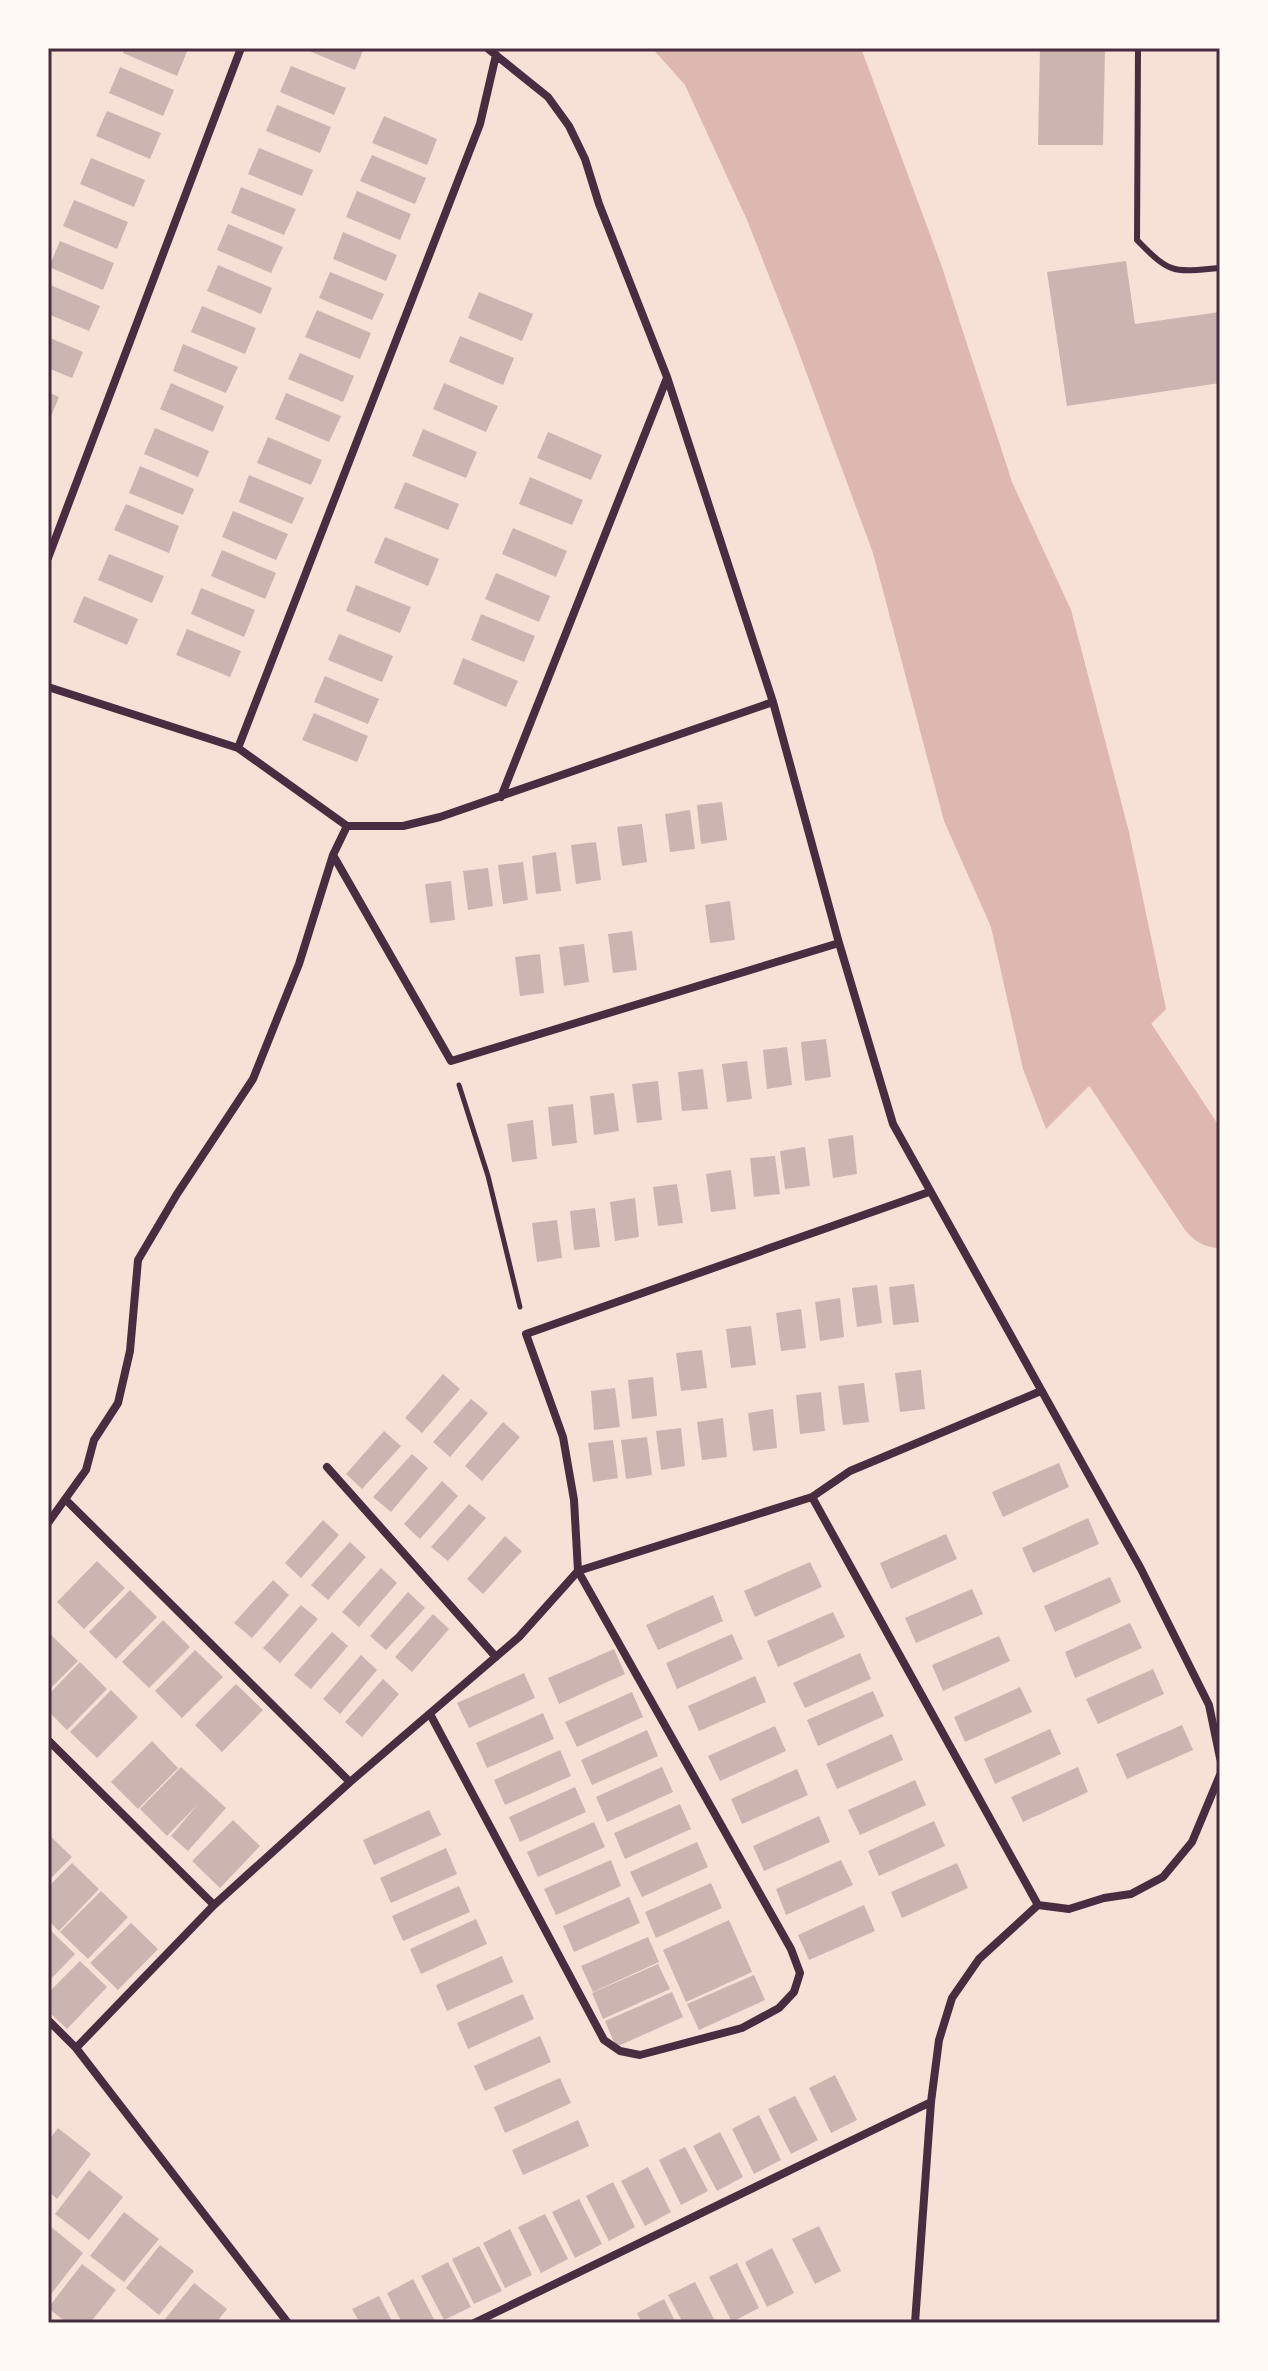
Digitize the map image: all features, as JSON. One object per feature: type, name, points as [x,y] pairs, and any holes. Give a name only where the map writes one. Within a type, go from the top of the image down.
[{"type":"street","points":[[48,558],[241,48]]},
{"type":"street","points":[[487,48],[548,97],[569,126],[585,159],[599,204],[667,377],[773,702],[839,943],[893,1124],[1141,1569],[1209,1705],[1220,1758]]},
{"type":"street","points":[[238,748],[480,124],[496,55]]},
{"type":"street","points":[[501,797],[667,377]]},
{"type":"street","points":[[48,687],[238,748],[347,826],[403,826],[501,797],[773,702]]},
{"type":"street","points":[[48,1523],[86,1470],[94,1440],[118,1403],[130,1351],[138,1260],[177,1194],[253,1079],[299,964],[333,855],[347,826]]},
{"type":"street","points":[[333,855],[451,1061],[839,943]]},
{"type":"street","points":[[430,1714],[604,2040],[620,2051],[640,2055],[742,2028],[779,2008],[794,1992],[800,1973],[791,1949],[578,1571],[574,1500],[563,1437],[526,1334],[929,1192]]},
{"type":"street","points":[[76,2048],[214,1905],[528,1628],[578,1571],[812,1497],[850,1471],[1041,1391]]},
{"type":"street","points":[[327,1467],[496,1657]]},
{"type":"street","points":[[812,1497],[1038,1905]]},
{"type":"street","points":[[66,1500],[350,1782]]},
{"type":"street","points":[[48,1740],[214,1905]]},
{"type":"street","points":[[915,2323],[931,2102],[939,2040],[952,1998],[979,1959],[1038,1905],[1069,1909],[1104,1898],[1131,1894],[1163,1877],[1192,1842],[1220,1775]]},
{"type":"street","points":[[48,2020],[76,2048],[288,2323]]},
{"type":"street","points":[[474,2323],[931,2102]]},
{"type":"lane","points":[[1138,48],[1137,240],[1156,260],[1177,272],[1220,268]]},
{"type":"path","points":[[451,1061],[488,1176],[526,1334]]},
{"type":"shaded area","points":[[652,48],[861,48],[941,264],[1012,482],[1071,610],[1129,832],[1166,1009],[1046,1129],[1023,1069],[991,927],[944,821],[873,553],[747,220],[685,85]]},
{"type":"building","points":[[125,48],[188,49],[177,76],[123,53]]},
{"type":"building","points":[[302,48],[364,48],[355,70]]},
{"type":"building","points":[[1040,48],[1105,48],[1103,145],[1038,145]]},
{"type":"building","points":[[291,66],[346,88],[334,115],[280,92]]},
{"type":"building","points":[[120,67],[174,90],[163,116],[109,93]]},
{"type":"building","points":[[277,105],[331,127],[320,153],[266,131]]},
{"type":"building","points":[[107,111],[161,133],[150,159],[96,136]]},
{"type":"building","points":[[384,116],[437,139],[427,165],[372,143]]},
{"type":"building","points":[[259,148],[313,170],[302,196],[248,174]]},
{"type":"building","points":[[372,155],[426,178],[415,204],[360,181]]},
{"type":"building","points":[[91,158],[145,180],[134,207],[80,184]]},
{"type":"building","points":[[241,187],[296,209],[284,235],[231,213]]},
{"type":"building","points":[[357,191],[411,214],[400,240],[346,217]]},
{"type":"building","points":[[74,200],[128,222],[117,249],[63,226]]},
{"type":"building","points":[[228,224],[283,247],[271,273],[217,250]]},
{"type":"building","points":[[343,232],[397,255],[386,281],[333,259]]},
{"type":"building","points":[[60,241],[114,263],[103,290],[49,267]]},
{"type":"building","points":[[1126,261],[1135,324],[1220,312],[1220,383],[1067,406],[1047,272]]},
{"type":"building","points":[[218,265],[272,288],[261,314],[207,291]]},
{"type":"building","points":[[330,272],[384,294],[372,320],[319,298]]},
{"type":"building","points":[[48,284],[100,306],[89,331],[48,314]]},
{"type":"building","points":[[479,292],[533,314],[522,341],[468,318]]},
{"type":"building","points":[[202,306],[256,328],[245,354],[191,332]]},
{"type":"building","points":[[317,310],[371,333],[360,359],[305,337]]},
{"type":"building","points":[[460,336],[514,358],[503,385],[449,362]]},
{"type":"building","points":[[48,337],[83,352],[72,378],[48,368]]},
{"type":"building","points":[[183,344],[238,367],[226,393],[173,371]]},
{"type":"building","points":[[300,353],[354,376],[343,402],[288,379]]},
{"type":"building","points":[[171,383],[224,406],[213,432],[160,409]]},
{"type":"building","points":[[444,383],[498,406],[486,432],[433,409]]},
{"type":"building","points":[[48,392],[59,397],[48,424]]},
{"type":"building","points":[[286,393],[341,416],[329,442],[275,419]]},
{"type":"building","points":[[155,428],[209,451],[198,477],[144,454]]},
{"type":"building","points":[[423,429],[477,452],[466,478],[412,456]]},
{"type":"building","points":[[548,432],[602,455],[591,480],[537,458]]},
{"type":"building","points":[[268,437],[322,460],[311,485],[257,463]]},
{"type":"building","points":[[140,466],[194,489],[183,515],[129,493]]},
{"type":"building","points":[[249,475],[304,498],[292,524],[239,502]]},
{"type":"building","points":[[530,477],[583,500],[572,525],[519,504]]},
{"type":"building","points":[[405,482],[459,504],[448,530],[394,508]]},
{"type":"building","points":[[126,504],[179,526],[169,553],[114,530]]},
{"type":"building","points":[[233,511],[288,534],[276,560],[222,537]]},
{"type":"building","points":[[513,528],[567,551],[556,577],[502,554]]},
{"type":"building","points":[[385,537],[439,559],[428,586],[374,563]]},
{"type":"building","points":[[222,550],[276,573],[265,599],[211,576]]},
{"type":"building","points":[[109,554],[164,576],[152,603],[98,580]]},
{"type":"building","points":[[496,573],[550,596],[539,622],[485,599]]},
{"type":"building","points":[[356,585],[411,607],[400,633],[346,611]]},
{"type":"building","points":[[201,588],[255,610],[244,637],[191,614]]},
{"type":"building","points":[[84,596],[138,619],[127,645],[73,622]]},
{"type":"building","points":[[481,614],[535,636],[524,662],[471,640]]},
{"type":"building","points":[[187,629],[241,651],[230,677],[176,655]]},
{"type":"building","points":[[339,634],[393,656],[382,682],[328,660]]},
{"type":"building","points":[[463,658],[518,681],[506,707],[453,684]]},
{"type":"building","points":[[325,676],[379,699],[368,724],[314,702]]},
{"type":"building","points":[[314,713],[368,736],[357,762],[302,740]]},
{"type":"building","points":[[722,802],[727,840],[701,844],[697,805]]},
{"type":"building","points":[[690,810],[695,849],[670,852],[665,814]]},
{"type":"building","points":[[642,824],[647,862],[622,866],[617,827]]},
{"type":"building","points":[[596,842],[601,880],[576,884],[571,845]]},
{"type":"building","points":[[556,852],[561,891],[536,894],[532,856]]},
{"type":"building","points":[[523,862],[528,900],[503,904],[498,865]]},
{"type":"building","points":[[488,868],[493,906],[468,910],[463,871]]},
{"type":"building","points":[[451,881],[455,920],[430,923],[425,884]]},
{"type":"building","points":[[730,901],[735,940],[710,943],[705,905]]},
{"type":"building","points":[[632,931],[637,970],[613,973],[608,934]]},
{"type":"building","points":[[584,944],[589,982],[564,986],[559,947]]},
{"type":"building","points":[[540,954],[544,993],[520,996],[515,957]]},
{"type":"building","points":[[826,1039],[831,1077],[805,1081],[801,1042]]},
{"type":"building","points":[[787,1047],[792,1085],[767,1089],[763,1050]]},
{"type":"building","points":[[747,1061],[752,1099],[727,1102],[722,1064]]},
{"type":"building","points":[[703,1069],[708,1109],[682,1111],[678,1072]]},
{"type":"building","points":[[658,1081],[662,1120],[637,1123],[632,1084]]},
{"type":"building","points":[[614,1093],[619,1131],[594,1135],[590,1096]]},
{"type":"building","points":[[573,1104],[577,1143],[552,1146],[548,1107]]},
{"type":"building","points":[[533,1120],[537,1159],[512,1162],[507,1124]]},
{"type":"building","points":[[853,1135],[857,1174],[833,1178],[828,1139]]},
{"type":"building","points":[[805,1147],[810,1186],[785,1189],[780,1151]]},
{"type":"building","points":[[775,1156],[780,1194],[754,1197],[750,1158]]},
{"type":"building","points":[[731,1170],[736,1209],[711,1212],[706,1174]]},
{"type":"building","points":[[677,1184],[683,1223],[658,1226],[653,1187]]},
{"type":"building","points":[[635,1198],[639,1237],[615,1241],[610,1202]]},
{"type":"building","points":[[595,1208],[600,1247],[574,1250],[570,1211]]},
{"type":"building","points":[[557,1220],[562,1258],[537,1262],[532,1223]]},
{"type":"building","points":[[914,1284],[919,1322],[893,1325],[889,1287]]},
{"type":"building","points":[[877,1285],[882,1323],[857,1327],[852,1288]]},
{"type":"building","points":[[840,1298],[844,1337],[820,1341],[815,1302]]},
{"type":"building","points":[[801,1309],[806,1348],[781,1351],[776,1313]]},
{"type":"building","points":[[751,1326],[756,1365],[731,1368],[726,1329]]},
{"type":"building","points":[[702,1350],[707,1388],[681,1391],[676,1353]]},
{"type":"building","points":[[921,1370],[925,1409],[900,1412],[895,1373]]},
{"type":"building","points":[[443,1374],[460,1389],[422,1433],[405,1418]]},
{"type":"building","points":[[653,1377],[657,1416],[632,1419],[628,1380]]},
{"type":"building","points":[[864,1383],[869,1422],[843,1425],[838,1386]]},
{"type":"building","points":[[615,1388],[620,1427],[594,1430],[591,1391]]},
{"type":"building","points":[[821,1392],[825,1431],[800,1434],[796,1395]]},
{"type":"building","points":[[471,1399],[488,1413],[450,1457],[433,1442]]},
{"type":"building","points":[[773,1409],[777,1448],[753,1451],[748,1413]]},
{"type":"building","points":[[723,1418],[727,1457],[702,1460],[697,1422]]},
{"type":"building","points":[[503,1422],[520,1437],[482,1481],[465,1466]]},
{"type":"building","points":[[681,1428],[685,1466],[661,1470],[656,1431]]},
{"type":"building","points":[[384,1431],[401,1446],[362,1489],[346,1474]]},
{"type":"building","points":[[647,1437],[652,1475],[626,1479],[621,1440]]},
{"type":"building","points":[[613,1440],[618,1478],[593,1482],[588,1443]]},
{"type":"building","points":[[412,1454],[428,1468],[391,1512],[373,1497]]},
{"type":"building","points":[[1059,1463],[1069,1487],[1003,1517],[992,1492]]},
{"type":"building","points":[[442,1481],[458,1496],[420,1539],[404,1524]]},
{"type":"building","points":[[469,1504],[486,1518],[448,1561],[431,1547]]},
{"type":"building","points":[[1088,1518],[1099,1544],[1033,1573],[1022,1548]]},
{"type":"building","points":[[323,1520],[339,1535],[301,1578],[285,1563]]},
{"type":"building","points":[[946,1534],[957,1559],[891,1589],[880,1563]]},
{"type":"building","points":[[505,1536],[522,1551],[483,1594],[467,1579]]},
{"type":"building","points":[[350,1542],[366,1557],[328,1600],[311,1585]]},
{"type":"building","points":[[97,1561],[125,1588],[84,1629],[57,1602]]},
{"type":"building","points":[[810,1562],[822,1587],[755,1617],[744,1591]]},
{"type":"building","points":[[381,1568],[397,1583],[359,1627],[342,1612]]},
{"type":"building","points":[[1110,1577],[1121,1602],[1055,1632],[1044,1606]]},
{"type":"building","points":[[273,1580],[289,1595],[252,1638],[234,1623]]},
{"type":"building","points":[[972,1589],[983,1614],[916,1643],[905,1618]]},
{"type":"building","points":[[130,1590],[157,1617],[116,1659],[89,1632]]},
{"type":"building","points":[[408,1592],[425,1608],[386,1650],[370,1636]]},
{"type":"building","points":[[713,1595],[723,1621],[658,1650],[646,1625]]},
{"type":"building","points":[[301,1605],[318,1619],[280,1663],[263,1648]]},
{"type":"building","points":[[833,1612],[845,1637],[778,1667],[767,1641]]},
{"type":"building","points":[[433,1614],[449,1629],[412,1672],[395,1657]]},
{"type":"building","points":[[163,1620],[190,1647],[149,1688],[122,1662]]},
{"type":"building","points":[[1130,1623],[1142,1648],[1075,1678],[1065,1652]]},
{"type":"building","points":[[332,1632],[348,1646],[311,1689],[294,1675]]},
{"type":"building","points":[[50,1634],[78,1661],[48,1691],[48,1636]]},
{"type":"building","points":[[732,1634],[743,1659],[677,1689],[666,1663]]},
{"type":"building","points":[[999,1636],[1010,1661],[943,1691],[932,1665]]},
{"type":"building","points":[[614,1649],[625,1674],[559,1704],[548,1678]]},
{"type":"building","points":[[195,1650],[223,1677],[182,1718],[155,1691]]},
{"type":"building","points":[[860,1653],[871,1679],[805,1708],[793,1683]]},
{"type":"building","points":[[361,1655],[377,1670],[340,1714],[323,1699]]},
{"type":"building","points":[[80,1662],[107,1689],[67,1730],[48,1711],[48,1695]]},
{"type":"building","points":[[1153,1669],[1164,1694],[1098,1724],[1086,1699]]},
{"type":"building","points":[[524,1673],[535,1698],[469,1728],[457,1703]]},
{"type":"building","points":[[755,1676],[766,1702],[699,1731],[688,1706]]},
{"type":"building","points":[[383,1679],[399,1694],[362,1737],[345,1722]]},
{"type":"building","points":[[236,1684],[263,1710],[222,1752],[195,1725]]},
{"type":"building","points":[[1020,1687],[1032,1712],[965,1742],[954,1717]]},
{"type":"building","points":[[111,1690],[138,1717],[97,1758],[70,1732]]},
{"type":"building","points":[[873,1691],[884,1716],[818,1746],[807,1720]]},
{"type":"building","points":[[632,1692],[643,1717],[577,1747],[565,1722]]},
{"type":"building","points":[[543,1713],[554,1739],[487,1768],[476,1743]]},
{"type":"building","points":[[1182,1725],[1193,1750],[1127,1779],[1116,1754]]},
{"type":"building","points":[[775,1726],[786,1751],[720,1781],[708,1756]]},
{"type":"building","points":[[1050,1729],[1061,1754],[995,1784],[984,1759]]},
{"type":"building","points":[[647,1730],[658,1756],[592,1785],[581,1760]]},
{"type":"building","points":[[892,1734],[903,1760],[837,1789],[826,1764]]},
{"type":"building","points":[[152,1741],[178,1768],[138,1809],[111,1782]]},
{"type":"building","points":[[560,1750],[571,1776],[505,1805],[494,1780]]},
{"type":"building","points":[[181,1767],[226,1808],[188,1851],[171,1836],[198,1804],[167,1836],[140,1809]]},
{"type":"building","points":[[662,1767],[673,1792],[607,1822],[596,1797]]},
{"type":"building","points":[[1078,1767],[1088,1792],[1023,1822],[1011,1797]]},
{"type":"building","points":[[797,1769],[808,1795],[742,1824],[731,1799]]},
{"type":"building","points":[[915,1780],[926,1805],[860,1835],[848,1810]]},
{"type":"building","points":[[575,1787],[586,1812],[520,1842],[509,1817]]},
{"type":"building","points":[[680,1804],[691,1829],[625,1859],[614,1833]]},
{"type":"building","points":[[429,1810],[441,1835],[374,1865],[363,1840]]},
{"type":"building","points":[[819,1816],[830,1842],[764,1871],[753,1846]]},
{"type":"building","points":[[233,1820],[260,1846],[220,1888],[192,1861]]},
{"type":"building","points":[[934,1821],[945,1846],[879,1876],[868,1851]]},
{"type":"building","points":[[594,1822],[605,1847],[538,1877],[527,1852]]},
{"type":"building","points":[[48,1834],[72,1857],[48,1881]]},
{"type":"building","points":[[697,1842],[708,1867],[642,1897],[630,1872]]},
{"type":"building","points":[[446,1848],[457,1874],[391,1903],[380,1878]]},
{"type":"building","points":[[611,1860],[621,1886],[556,1915],[544,1889]]},
{"type":"building","points":[[841,1860],[853,1885],[786,1915],[776,1889]]},
{"type":"building","points":[[72,1863],[99,1889],[59,1931],[48,1920],[48,1887]]},
{"type":"building","points":[[957,1863],[968,1888],[902,1918],[891,1892]]},
{"type":"building","points":[[711,1883],[722,1908],[656,1938],[645,1912]]},
{"type":"building","points":[[459,1886],[470,1912],[403,1941],[392,1916]]},
{"type":"building","points":[[101,1891],[128,1917],[88,1959],[60,1932]]},
{"type":"building","points":[[629,1897],[640,1923],[574,1952],[563,1926]]},
{"type":"building","points":[[864,1905],[875,1931],[809,1960],[798,1935]]},
{"type":"building","points":[[476,1919],[487,1944],[421,1974],[410,1949]]},
{"type":"building","points":[[729,1920],[752,1972],[686,2002],[663,1950]]},
{"type":"building","points":[[131,1923],[158,1949],[118,1990],[90,1963]]},
{"type":"building","points":[[48,1928],[75,1954],[48,1982]]},
{"type":"building","points":[[648,1937],[659,1962],[593,1992],[581,1966]]},
{"type":"building","points":[[502,1956],[513,1982],[447,2011],[436,1985]]},
{"type":"building","points":[[80,1961],[107,1987],[67,2029],[48,2011],[48,1993]]},
{"type":"building","points":[[658,1964],[670,1989],[603,2019],[592,1993]]},
{"type":"building","points":[[754,1975],[765,2000],[699,2030],[687,2004]]},
{"type":"building","points":[[672,1992],[683,2017],[616,2047],[605,2021]]},
{"type":"building","points":[[523,1994],[534,2019],[468,2049],[457,2023]]},
{"type":"building","points":[[540,2036],[551,2062],[485,2091],[474,2066]]},
{"type":"building","points":[[835,2075],[857,2120],[831,2133],[809,2088]]},
{"type":"building","points":[[560,2078],[571,2103],[505,2133],[494,2107]]},
{"type":"building","points":[[795,2096],[818,2140],[791,2154],[768,2109]]},
{"type":"building","points":[[759,2115],[781,2160],[754,2174],[732,2129]]},
{"type":"building","points":[[578,2120],[589,2146],[523,2175],[512,2150]]},
{"type":"building","points":[[58,2128],[91,2154],[57,2199],[48,2191],[48,2141]]},
{"type":"building","points":[[720,2132],[743,2177],[717,2191],[693,2146]]},
{"type":"building","points":[[685,2147],[708,2191],[681,2205],[659,2160]]},
{"type":"building","points":[[648,2167],[671,2212],[645,2226],[621,2181]]},
{"type":"building","points":[[89,2170],[123,2197],[89,2240],[55,2214]]},
{"type":"building","points":[[613,2182],[635,2227],[609,2241],[586,2196]]},
{"type":"building","points":[[579,2199],[602,2244],[575,2258],[552,2212]]},
{"type":"building","points":[[124,2212],[159,2239],[124,2282],[90,2256]]},
{"type":"building","points":[[545,2214],[568,2259],[541,2273],[518,2227]]},
{"type":"building","points":[[50,2226],[83,2253],[48,2298],[48,2229]]},
{"type":"building","points":[[819,2226],[841,2271],[815,2284],[792,2239]]},
{"type":"building","points":[[510,2229],[532,2275],[505,2288],[483,2243]]},
{"type":"building","points":[[160,2245],[194,2271],[159,2315],[126,2288]]},
{"type":"building","points":[[479,2246],[502,2291],[474,2304],[452,2259]]},
{"type":"building","points":[[772,2248],[794,2293],[767,2307],[745,2262]]},
{"type":"building","points":[[448,2262],[471,2307],[444,2320],[421,2276]]},
{"type":"building","points":[[737,2263],[759,2308],[732,2322],[709,2277]]},
{"type":"building","points":[[82,2264],[116,2290],[90,2323],[67,2323],[48,2308]]},
{"type":"building","points":[[413,2279],[436,2323],[402,2323],[387,2293]]},
{"type":"building","points":[[695,2282],[716,2323],[683,2323],[668,2295]]},
{"type":"building","points":[[194,2283],[227,2309],[216,2323],[162,2323]]},
{"type":"building","points":[[379,2296],[393,2323],[360,2323],[352,2309]]},
{"type":"building","points":[[664,2299],[676,2323],[642,2323],[637,2313]]},
{"type":"waterway","points":[[1056,958],[1220,1205]]}]
